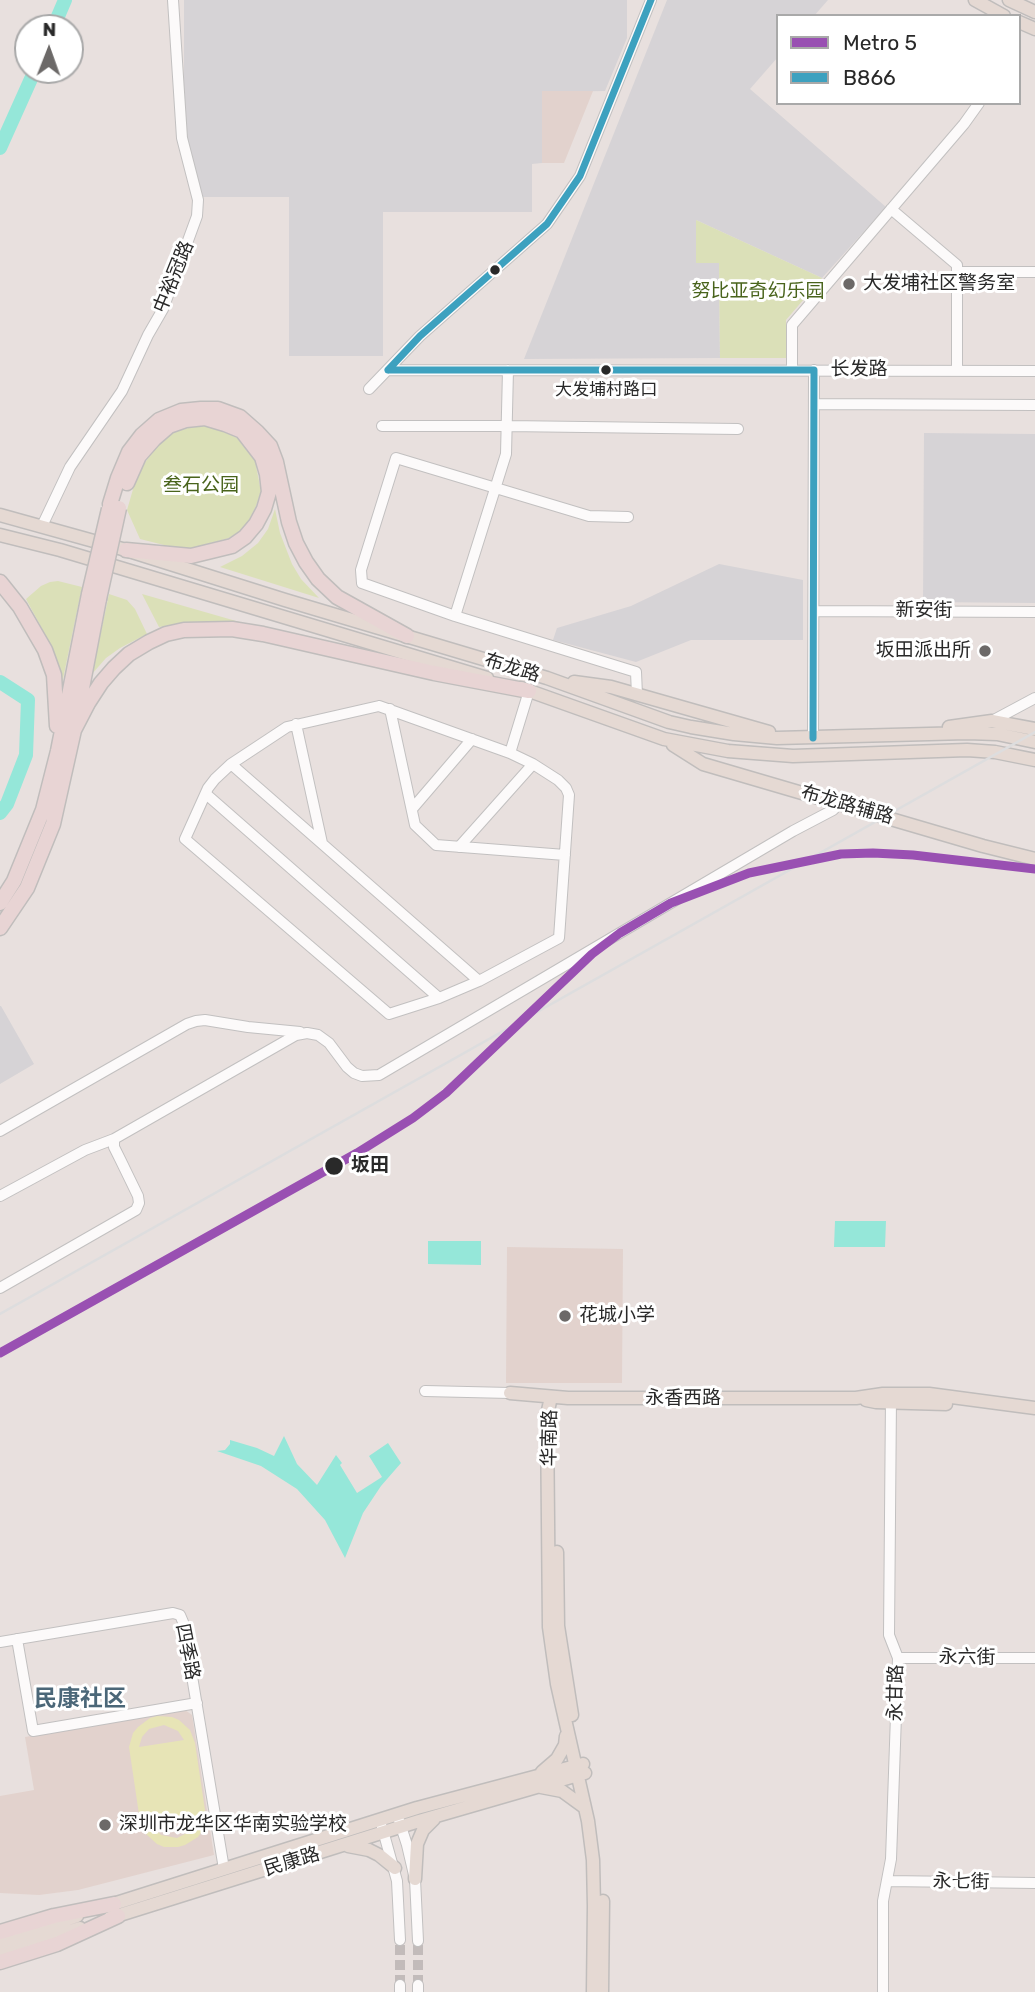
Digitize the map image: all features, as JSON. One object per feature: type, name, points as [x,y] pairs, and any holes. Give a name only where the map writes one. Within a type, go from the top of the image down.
[{"type":"highway","points":[[0,904],[14,881],[48,794],[115,506],[118,478],[129,452],[142,435],[159,420],[181,411],[201,409],[218,409],[240,417],[270,446],[296,543],[318,579],[337,597],[407,636]]},
{"type":"highway","points":[[115,506],[139,456],[153,439],[169,426],[186,420],[205,418],[242,431],[262,457],[267,474],[269,492],[264,509],[245,537],[232,546],[191,556],[126,550]]},
{"type":"highway","points":[[3,585],[20,607],[45,650],[54,675],[58,751]]},
{"type":"highway","points":[[0,928],[27,888],[45,846],[58,804],[74,730],[94,596]]},
{"type":"highway","points":[[74,730],[101,683],[129,654],[166,634],[184,630],[232,629],[262,634],[434,674],[529,691]]},
{"type":"highway","points":[[0,1932],[54,1916],[116,1910]]},
{"type":"highway","points":[[0,1962],[57,1944],[116,1910]]},
{"type":"main road","points":[[975,0],[1000,14]]},
{"type":"main road","points":[[1009,0],[1035,12]]},
{"type":"main road","name":"布龙路","points":[[0,515],[126,550],[542,677],[669,722],[734,734],[793,738],[982,733],[1035,742]]},
{"type":"main road","name":"布龙路","points":[[0,535],[60,550],[529,691],[664,739],[772,755],[967,750],[1035,760]]},
{"type":"main road","points":[[542,677],[611,687],[793,738]]},
{"type":"main road","points":[[908,735],[992,721],[1035,729]]},
{"type":"main road","name":"布龙路辅路","points":[[664,739],[703,764],[1035,859]]},
{"type":"main road","name":"永香西路","points":[[510,1393],[568,1398],[891,1398],[947,1395],[1035,1408]]},
{"type":"main road","name":"华南路","points":[[551,1396],[547,1415],[548,1603],[552,1653],[567,1729],[596,1820],[603,1906],[602,1992]]},
{"type":"main road","name":"华南路","points":[[551,1396],[555,1415],[558,1626],[591,1841],[594,1880],[593,1992]]},
{"type":"main road","name":"永香西路","points":[[891,1398],[1035,1417]]},
{"type":"main road","points":[[567,1729],[565,1745],[557,1759],[536,1781],[562,1791],[584,1807]]},
{"type":"main road","name":"民康路","points":[[0,1942],[344,1846],[384,1833],[400,1821],[580,1770]]},
{"type":"main road","name":"民康路","points":[[190,1887],[224,1869],[380,1820],[400,1821],[440,1815],[536,1781]]},
{"type":"main road","points":[[415,1879],[419,1837],[428,1824],[440,1815]]},
{"type":"main road","points":[[344,1846],[369,1850],[395,1868]]},
{"type":"main road","name":"民康路","points":[[0,1953],[116,1910]]},
{"type":"street","name":"中裕冠路","points":[[42,526],[65,475],[121,391],[163,309],[197,216],[198,200],[187,166],[182,138],[173,0]]},
{"type":"street","points":[[369,389],[420,336],[547,224],[580,176],[651,0]]},
{"type":"street","points":[[792,370],[792,325],[978,105]]},
{"type":"street","points":[[891,209],[957,265],[957,370]]},
{"type":"street","points":[[957,272],[1035,272]]},
{"type":"street","name":"长发路","points":[[388,370],[1035,371]]},
{"type":"street","points":[[455,616],[506,454],[508,370]]},
{"type":"street","points":[[813,738],[814,370]]},
{"type":"street","points":[[814,404],[1035,405]]},
{"type":"street","points":[[382,426],[738,429]]},
{"type":"street","points":[[628,517],[589,516],[396,458],[361,570],[362,583],[455,616],[636,672],[637,695]]},
{"type":"street","name":"新安街","points":[[814,611],[1035,612]]},
{"type":"street","points":[[510,753],[529,691]]},
{"type":"street","points":[[992,721],[1035,698]]},
{"type":"street","points":[[379,706],[510,753],[558,780],[569,795],[559,938],[479,981],[439,998],[389,1014],[186,839],[215,779],[231,764],[287,727],[296,724],[379,706]]},
{"type":"street","points":[[390,709],[415,825],[436,845],[565,855]]},
{"type":"street","points":[[296,724],[322,844]]},
{"type":"street","points":[[412,809],[471,739]]},
{"type":"street","points":[[231,764],[479,981]]},
{"type":"street","points":[[459,846],[533,764]]},
{"type":"street","points":[[206,794],[439,998]]},
{"type":"street","points":[[0,1131],[196,1021],[318,1035],[329,1043],[354,1073],[362,1076],[379,1075],[833,810],[840,803]]},
{"type":"street","points":[[0,1196],[85,1150],[114,1139],[287,1039],[307,1033]]},
{"type":"street","points":[[0,1288],[136,1210],[138,1196],[114,1146],[114,1139]]},
{"type":"street","points":[[425,1391],[510,1393]]},
{"type":"street","name":"永甘路","points":[[883,1992],[883,1895],[891,1859],[898,1658],[889,1635],[891,1398]]},
{"type":"street","name":"四季路","points":[[0,1642],[177,1614],[183,1622],[224,1869]]},
{"type":"street","points":[[17,1639],[33,1731],[197,1703]]},
{"type":"street","name":"永六街","points":[[898,1658],[1035,1658]]},
{"type":"street","points":[[380,1820],[395,1868],[400,1940]]},
{"type":"street","points":[[400,1821],[415,1879],[418,1941]]},
{"type":"street","name":"永七街","points":[[887,1881],[1035,1883]]},
{"type":"shaded area","points":[[184,0],[627,0],[627,38],[605,91],[542,92],[542,163],[532,164],[532,212],[383,212],[383,356],[289,356],[289,197],[203,197],[184,135]]},
{"type":"shaded area","points":[[667,0],[828,0],[816,14],[776,14],[776,59],[750,89],[886,207],[822,278],[696,220],[719,263],[720,358],[524,359]]},
{"type":"shaded area","points":[[542,91],[593,91],[564,163],[542,163]]},
{"type":"shaded area","points":[[924,433],[1035,434],[1035,603],[923,602]]},
{"type":"shaded area","points":[[719,564],[803,580],[803,640],[691,640],[636,662],[553,640],[557,628],[631,606]]},
{"type":"shaded area","points":[[0,1006],[34,1064],[0,1084]]},
{"type":"shaded area","name":"花城小学","points":[[507,1247],[623,1249],[622,1383],[506,1383]]},
{"type":"shaded area","name":"深圳市龙华区华南实验学校","points":[[185,1710],[192,1715],[214,1855],[78,1890],[39,1895],[0,1893],[0,1796],[34,1790],[25,1737]]},
{"type":"shaded area","points":[[172,1717],[179,1720],[190,1730],[195,1743],[206,1817],[198,1837],[178,1847],[157,1844],[146,1834],[140,1821],[129,1747],[133,1733],[150,1718]],"holes":[[[164,1725],[178,1731],[184,1740],[139,1747],[142,1737],[149,1729]],[[196,1816],[191,1831],[177,1838],[161,1835],[151,1824]]]},
{"type":"green space","name":"努比亚奇幻乐园","points":[[696,220],[822,278],[786,320],[786,358],[720,358],[719,263],[696,263]]},
{"type":"green space","name":"叁石公园","points":[[204,426],[237,438],[255,461],[261,491],[249,520],[240,531],[229,538],[191,548],[176,548],[140,539],[127,510],[136,479],[146,461],[159,444],[173,433]]},
{"type":"green space","points":[[275,509],[280,533],[292,564],[301,579],[319,598],[220,567],[242,556],[258,543],[268,529]]},
{"type":"green space","points":[[58,581],[82,587],[62,684],[48,640],[26,599],[41,586]]},
{"type":"green space","points":[[109,594],[127,600],[135,609],[147,634],[106,658],[92,674]]},
{"type":"green space","points":[[142,594],[250,625],[211,622],[159,627]]},
{"type":"water","points":[[835,1221],[886,1221],[885,1247],[834,1247]]},
{"type":"water","points":[[428,1241],[481,1241],[481,1265],[428,1264]]},
{"type":"water","points":[[284,1436],[297,1464],[317,1485],[336,1455],[357,1493],[382,1477],[369,1456],[388,1443],[401,1463],[363,1513],[345,1558],[325,1520],[297,1489],[261,1466],[217,1451],[225,1450],[230,1440],[274,1456]]},
{"type":"waterway","points":[[59,14],[65,0]]},
{"type":"waterway","points":[[0,148],[29,84]]},
{"type":"waterway","points":[[0,682],[28,700],[26,755],[7,804],[0,813]]},
{"type":"tunnel","points":[[400,1940],[400,1985]]},
{"type":"tunnel","points":[[418,1941],[418,1985]]},
{"type":"railway","points":[[0,1314],[1035,732]]},
{"type":"metro line","name":"5","points":[[0,1353],[357,1153],[413,1118],[446,1093],[592,954],[620,933],[671,903],[749,873],[841,854],[913,855],[1035,869]]},
{"type":"transit line","name":"B866","points":[[388,370],[420,336],[547,224],[580,176],[651,0]]},
{"type":"transit line","name":"B866","points":[[388,370],[814,370],[813,738]]},
{"type":"place","name":"大发埔社区警务室","points":[[849,284]]},
{"type":"place","name":"大发埔村路口","points":[[606,370]]},
{"type":"place","name":"坂田派出所","points":[[985,651]]},
{"type":"place","name":"坂田","points":[[334,1166]]},
{"type":"place","name":"花城小学","points":[[565,1316]]},
{"type":"place","name":"深圳市龙华区华南实验学校","points":[[105,1825]]},
{"type":"district","name":"民康社区","points":[[80,1699]]}]
